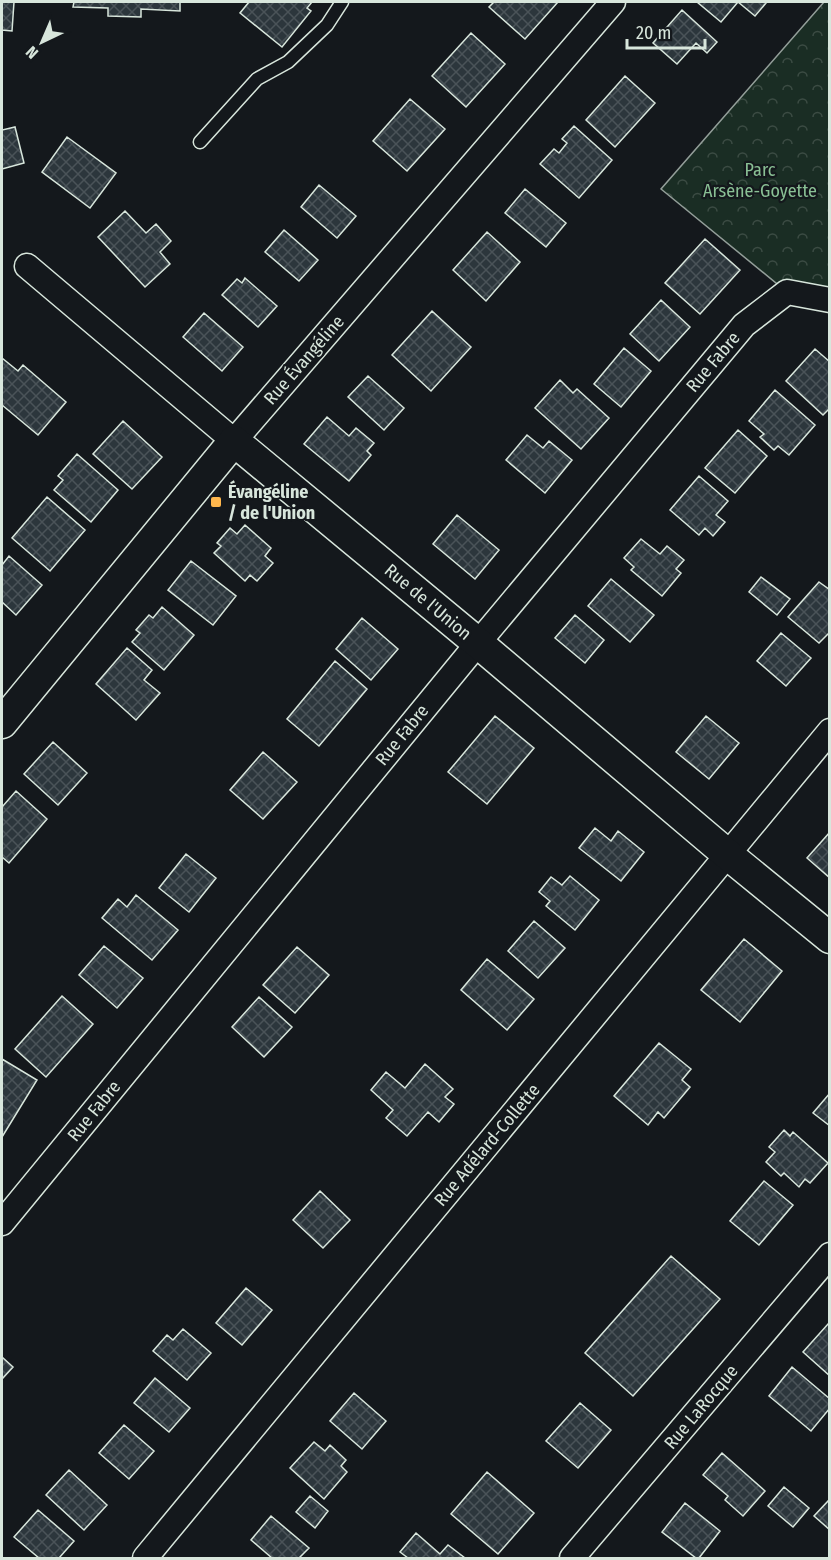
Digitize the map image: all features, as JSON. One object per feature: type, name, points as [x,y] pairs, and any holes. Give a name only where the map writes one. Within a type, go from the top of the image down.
[{"type":"street","name":"Rue Évangéline","points":[[2,723],[234,441],[613,2]]},
{"type":"street","name":"Rue de l'Union","points":[[27,266],[830,938]]},
{"type":"street","name":"Rue Fabre","points":[[2,1223],[478,643],[744,325],[787,292],[830,300]]},
{"type":"street","name":"Rue Adélard-Collette","points":[[145,1558],[830,731]]},
{"type":"street","name":"Rue LaRocque","points":[[572,1558],[830,1255]]},
{"type":"lane","points":[[200,142],[257,79],[288,62],[327,25],[342,2]]},
{"type":"green space","name":"Parc Arsène-Goyette","points":[[824,2],[829,2],[829,300],[787,292],[661,189]]},
{"type":"building","points":[[2,2],[14,2],[12,31],[2,30]]},
{"type":"building","points":[[74,2],[180,2],[180,11],[141,9],[141,17],[108,16],[108,8],[73,7]]},
{"type":"building","points":[[249,2],[312,2],[307,8],[311,11],[282,47],[240,13]]},
{"type":"building","points":[[494,2],[558,2],[525,39],[489,7]]},
{"type":"building","points":[[697,2],[738,2],[721,22]]},
{"type":"building","points":[[738,2],[764,2],[766,3],[755,16]]},
{"type":"building","points":[[682,10],[717,42],[707,53],[696,43],[677,64],[653,43]]},
{"type":"building","points":[[471,33],[505,64],[466,107],[432,76]]},
{"type":"building","points":[[625,76],[655,103],[615,147],[586,120]]},
{"type":"building","points":[[410,99],[445,129],[407,171],[373,141]]},
{"type":"building","points":[[574,126],[612,160],[579,198],[540,164],[554,149],[559,153],[567,143],[562,139]]},
{"type":"building","points":[[15,127],[24,163],[2,169],[2,130]]},
{"type":"building","points":[[67,137],[116,173],[90,208],[42,172]]},
{"type":"building","points":[[319,185],[356,216],[337,238],[301,207]]},
{"type":"building","points":[[525,189],[566,223],[546,247],[505,213]]},
{"type":"building","points":[[125,211],[146,233],[156,224],[171,241],[160,252],[170,264],[145,287],[98,237]]},
{"type":"building","points":[[284,230],[318,260],[299,281],[265,252]]},
{"type":"building","points":[[487,232],[520,262],[486,301],[453,270]]},
{"type":"building","points":[[705,239],[740,270],[700,314],[665,283]]},
{"type":"building","points":[[245,278],[277,306],[258,327],[222,295],[237,279],[242,283]]},
{"type":"building","points":[[661,300],[690,327],[659,361],[630,334]]},
{"type":"building","points":[[432,311],[471,347],[431,391],[392,355]]},
{"type":"building","points":[[204,313],[243,347],[222,371],[183,337]]},
{"type":"building","points":[[624,348],[651,371],[621,407],[594,384]]},
{"type":"building","points":[[815,349],[830,362],[830,408],[823,415],[786,381]]},
{"type":"building","points":[[2,358],[18,371],[23,365],[66,402],[38,435],[2,405]]},
{"type":"building","points":[[368,376],[404,408],[384,430],[348,397]]},
{"type":"building","points":[[560,380],[573,393],[577,389],[609,418],[581,449],[535,408]]},
{"type":"building","points":[[775,390],[815,425],[789,455],[778,446],[774,450],[760,437],[764,434],[749,421]]},
{"type":"building","points":[[327,417],[349,436],[356,428],[374,443],[367,451],[371,455],[349,481],[304,444]]},
{"type":"building","points":[[123,421],[162,457],[132,489],[93,454]]},
{"type":"building","points":[[738,430],[767,456],[735,493],[705,468]]},
{"type":"building","points":[[527,435],[543,448],[549,441],[572,460],[545,493],[506,460]]},
{"type":"building","points":[[77,454],[118,490],[91,522],[54,490],[63,480],[58,476]]},
{"type":"building","points":[[699,476],[728,501],[716,515],[725,522],[713,536],[705,528],[699,535],[670,510]]},
{"type":"building","points":[[47,497],[85,530],[50,571],[12,538]]},
{"type":"building","points":[[457,515],[499,550],[475,579],[433,544]]},
{"type":"building","points":[[245,525],[271,548],[265,556],[273,563],[257,581],[250,575],[245,581],[214,553],[221,546],[217,543],[230,528],[237,534]]},
{"type":"building","points":[[641,539],[660,554],[667,546],[684,560],[676,569],[681,573],[662,596],[631,570],[634,567],[624,558]]},
{"type":"building","points":[[9,556],[42,585],[16,615],[2,602],[2,565]]},
{"type":"building","points":[[191,561],[236,596],[213,625],[168,590]]},
{"type":"building","points":[[761,577],[790,599],[777,615],[749,592]]},
{"type":"building","points":[[611,579],[654,615],[630,642],[588,606]]},
{"type":"building","points":[[819,582],[830,590],[830,632],[819,643],[788,617]]},
{"type":"building","points":[[162,607],[194,635],[164,670],[132,642],[140,633],[136,630],[149,615],[153,618]]},
{"type":"building","points":[[575,615],[604,640],[585,663],[555,638]]},
{"type":"building","points":[[362,618],[398,649],[371,680],[336,649]]},
{"type":"building","points":[[781,633],[811,658],[786,686],[757,661]]},
{"type":"building","points":[[127,648],[152,670],[144,680],[160,693],[136,720],[96,684]]},
{"type":"building","points":[[335,661],[367,689],[319,746],[287,719]]},
{"type":"building","points":[[495,716],[534,748],[487,804],[448,772]]},
{"type":"building","points":[[706,716],[739,743],[709,779],[676,752]]},
{"type":"building","points":[[53,742],[87,773],[58,805],[24,774]]},
{"type":"building","points":[[263,752],[297,782],[263,819],[230,790]]},
{"type":"building","points":[[16,791],[47,819],[9,863],[2,857],[2,807]]},
{"type":"building","points":[[595,828],[611,841],[618,831],[644,852],[621,881],[579,848]]},
{"type":"building","points":[[830,832],[830,878],[807,858]]},
{"type":"building","points":[[186,854],[216,878],[189,912],[159,888]]},
{"type":"building","points":[[570,876],[599,900],[575,930],[546,906],[550,901],[539,892],[551,877],[562,885]]},
{"type":"building","points":[[136,895],[178,930],[152,960],[102,918],[118,899],[127,907]]},
{"type":"building","points":[[534,921],[565,948],[538,978],[508,951]]},
{"type":"building","points":[[744,939],[782,971],[740,1022],[701,990]]},
{"type":"building","points":[[104,946],[143,978],[117,1008],[79,975]]},
{"type":"building","points":[[297,947],[329,975],[295,1013],[263,985]]},
{"type":"building","points":[[487,959],[534,999],[507,1030],[461,990]]},
{"type":"building","points":[[62,996],[93,1024],[46,1077],[15,1049]]},
{"type":"building","points":[[259,997],[292,1027],[264,1057],[232,1027]]},
{"type":"building","points":[[659,1043],[691,1069],[682,1080],[690,1087],[664,1118],[658,1112],[648,1125],[614,1096]]},
{"type":"building","points":[[2,1059],[37,1080],[2,1137]]},
{"type":"building","points":[[425,1064],[453,1089],[445,1097],[454,1104],[439,1122],[428,1112],[407,1136],[386,1118],[393,1110],[371,1090],[386,1072],[405,1088]]},
{"type":"building","points":[[830,1093],[830,1126],[813,1113]]},
{"type":"building","points":[[784,1130],[790,1136],[793,1132],[828,1163],[810,1183],[805,1179],[799,1187],[784,1173],[781,1176],[766,1162],[775,1152],[769,1147]]},
{"type":"building","points":[[764,1181],[793,1205],[759,1245],[730,1221]]},
{"type":"building","points":[[320,1191],[350,1220],[323,1248],[293,1220]]},
{"type":"building","points":[[671,1256],[720,1299],[633,1396],[585,1353]]},
{"type":"building","points":[[246,1288],[272,1310],[242,1345],[216,1323]]},
{"type":"building","points":[[828,1324],[830,1326],[830,1376],[803,1352]]},
{"type":"building","points":[[183,1329],[211,1353],[187,1380],[153,1351],[167,1335],[173,1340]]},
{"type":"building","points":[[2,1357],[13,1367],[2,1379]]},
{"type":"building","points":[[792,1367],[830,1399],[830,1408],[811,1431],[769,1396]]},
{"type":"building","points":[[155,1378],[190,1408],[169,1432],[134,1403]]},
{"type":"building","points":[[354,1393],[386,1421],[362,1449],[330,1421]]},
{"type":"building","points":[[580,1403],[611,1430],[578,1468],[546,1441]]},
{"type":"building","points":[[124,1425],[154,1451],[129,1479],[99,1453]]},
{"type":"building","points":[[314,1442],[325,1451],[330,1445],[346,1460],[341,1466],[347,1472],[324,1499],[290,1468]]},
{"type":"building","points":[[722,1453],[765,1491],[743,1516],[725,1500],[728,1496],[703,1475]]},
{"type":"building","points":[[69,1470],[107,1505],[84,1530],[46,1495]]},
{"type":"building","points":[[487,1472],[534,1513],[498,1554],[451,1514]]},
{"type":"building","points":[[784,1487],[809,1508],[793,1527],[768,1506]]},
{"type":"building","points":[[310,1496],[328,1511],[315,1528],[296,1512]]},
{"type":"building","points":[[830,1499],[830,1530],[814,1516]]},
{"type":"building","points":[[685,1503],[720,1531],[699,1558],[662,1532]]},
{"type":"building","points":[[38,1510],[74,1541],[59,1558],[39,1558],[14,1537]]},
{"type":"building","points":[[271,1516],[309,1548],[299,1558],[272,1558],[251,1540]]},
{"type":"building","points":[[416,1533],[440,1554],[448,1545],[465,1558],[408,1558],[400,1552]]},
{"type":"place","name":"Évangéline / de l'Union","points":[[216,502]]}]
